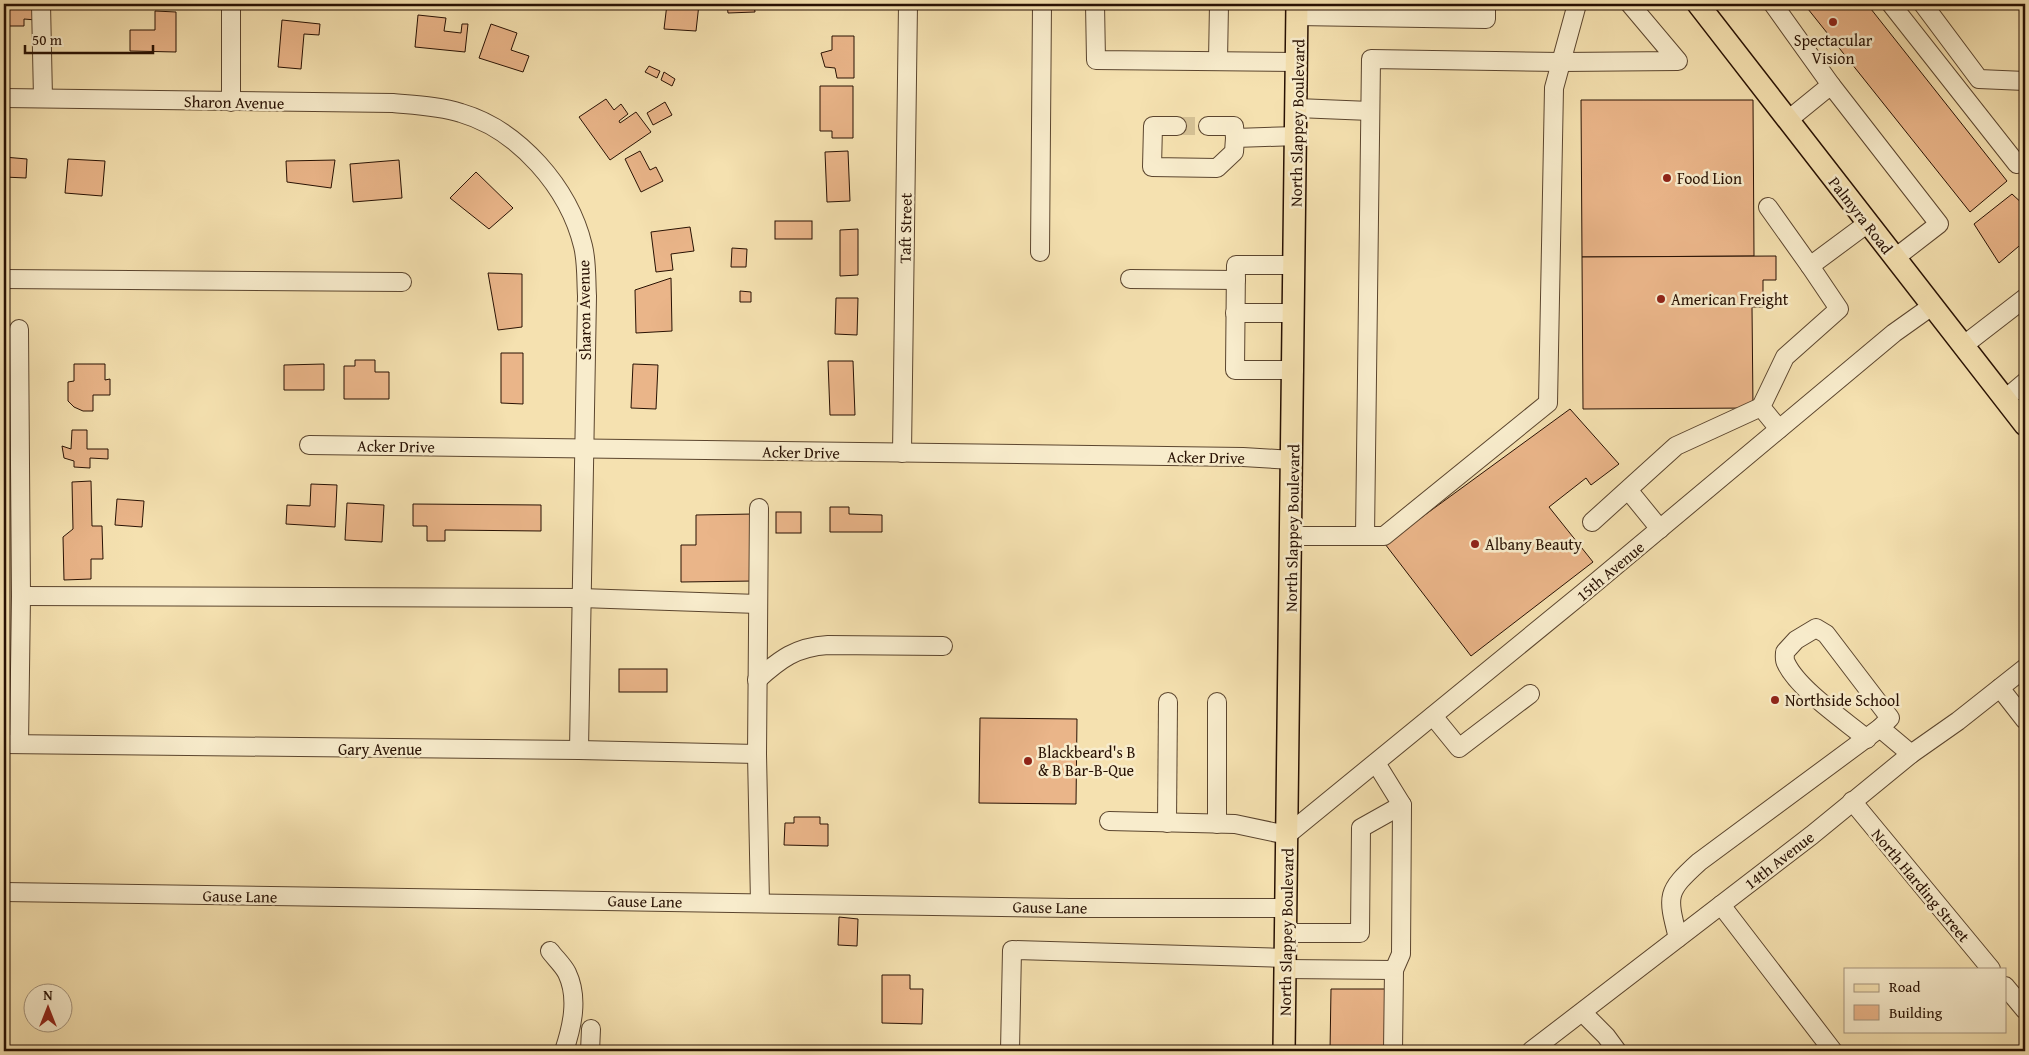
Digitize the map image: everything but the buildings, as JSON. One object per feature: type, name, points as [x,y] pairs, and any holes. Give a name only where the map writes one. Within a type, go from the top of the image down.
[{"type":"main road","name":"Palmyra Road","points":[[1698,4],[2025,425]]},
{"type":"main road","name":"North Slappey Boulevard","points":[[1284,1051],[1297,136],[1297,10]]},
{"type":"street","points":[[41,4],[43,98]]},
{"type":"street","points":[[231,4],[231,102]]},
{"type":"street","name":"Taft Street","points":[[902,453],[908,4]]},
{"type":"street","points":[[1040,252],[1042,4]]},
{"type":"street","points":[[1095,4],[1096,60],[1297,62]]},
{"type":"street","points":[[1218,62],[1219,4]]},
{"type":"street","points":[[1297,10],[1486,19],[1486,4]]},
{"type":"street","points":[[1292,536],[1384,536],[1548,403],[1554,88],[1577,4]]},
{"type":"street","points":[[1365,536],[1370,59],[1561,62],[1678,61],[1630,4]]},
{"type":"street","points":[[1773,4],[1830,85],[1938,224],[1895,258]]},
{"type":"street","points":[[1890,4],[2017,164]]},
{"type":"street","points":[[1922,4],[1978,79]]},
{"type":"street","points":[[1959,90],[1978,79],[2025,81]]},
{"type":"street","points":[[1788,120],[1830,85]]},
{"type":"street","name":"Sharon Avenue","points":[[4,98],[393,103],[461,112],[485,123],[510,138],[530,155],[546,173],[564,198],[575,221],[583,247],[587,296],[579,750]]},
{"type":"street","points":[[1297,108],[1370,111]]},
{"type":"street","points":[[1177,126],[1153,126],[1152,167],[1217,168],[1234,152],[1234,132]]},
{"type":"street","points":[[1208,126],[1234,132],[1297,136]]},
{"type":"street","points":[[1592,522],[1629,491],[1676,446],[1761,407],[1785,357],[1839,309],[1768,207]]},
{"type":"street","points":[[1810,266],[1868,223]]},
{"type":"street","points":[[1294,370],[1235,370],[1235,313],[1236,265],[1295,266]]},
{"type":"street","points":[[4,279],[402,282]]},
{"type":"street","points":[[1130,279],[1236,280]]},
{"type":"street","points":[[1964,345],[2025,298]]},
{"type":"street","name":"15th Avenue","points":[[1288,835],[1660,529],[1894,333],[1932,306]]},
{"type":"street","points":[[1235,313],[1294,313]]},
{"type":"street","points":[[12,744],[21,596],[20,328]]},
{"type":"street","points":[[2005,399],[2025,382]]},
{"type":"street","points":[[1761,407],[1779,429]]},
{"type":"street","name":"Acker Drive","points":[[309,445],[1292,460]]},
{"type":"street","points":[[1629,491],[1660,529]]},
{"type":"street","points":[[759,508],[757,754],[760,903]]},
{"type":"street","points":[[21,596],[581,598],[758,604]]},
{"type":"street","points":[[1678,938],[1671,912],[1670,899],[1678,882],[1699,862],[1874,733],[1890,718],[1826,634],[1816,628],[1796,640],[1784,652],[1785,662],[1796,678],[1823,704],[1874,733],[1911,754]]},
{"type":"street","points":[[758,680],[785,657],[809,646],[943,646]]},
{"type":"street","name":"14th Avenue","points":[[1531,1051],[1583,1013],[1911,754],[1958,721],[2025,668]]},
{"type":"street","points":[[2000,688],[2025,720]]},
{"type":"street","points":[[1434,716],[1459,748],[1530,694]]},
{"type":"street","points":[[1167,823],[1168,702]]},
{"type":"street","points":[[1218,702],[1218,824]]},
{"type":"street","name":"Gary Avenue","points":[[12,744],[579,750],[757,754]]},
{"type":"street","points":[[1376,763],[1402,805],[1401,954],[1394,970],[1393,1051]]},
{"type":"street","name":"North Harding Street","points":[[1852,801],[1989,968]]},
{"type":"street","points":[[1286,933],[1360,933],[1361,828],[1402,805]]},
{"type":"street","points":[[1108,821],[1235,824],[1288,835]]},
{"type":"street","name":"Gause Lane","points":[[4,892],[1070,908],[1287,908]]},
{"type":"street","points":[[1721,905],[1833,1051]]},
{"type":"street","points":[[1010,1051],[1012,950],[1394,970]]},
{"type":"street","points":[[550,951],[567,973],[572,989],[572,1026],[564,1051]]},
{"type":"street","points":[[2006,987],[2025,1010]]},
{"type":"street","points":[[1583,1013],[1606,1036],[1617,1051]]},
{"type":"street","points":[[590,1051],[591,1029]]},
{"type":"tunnel","points":[[1177,126],[1208,126]]},
{"type":"place","name":"Spectacular Vision","points":[[1833,22]]},
{"type":"place","name":"Food Lion","points":[[1667,178]]},
{"type":"place","name":"American Freight","points":[[1661,299]]},
{"type":"place","name":"Albany Beauty","points":[[1475,544]]},
{"type":"place","name":"Northside School","points":[[1775,700]]},
{"type":"place","name":"Blackbeard's B & B Bar-B-Que","points":[[1028,761]]}]
